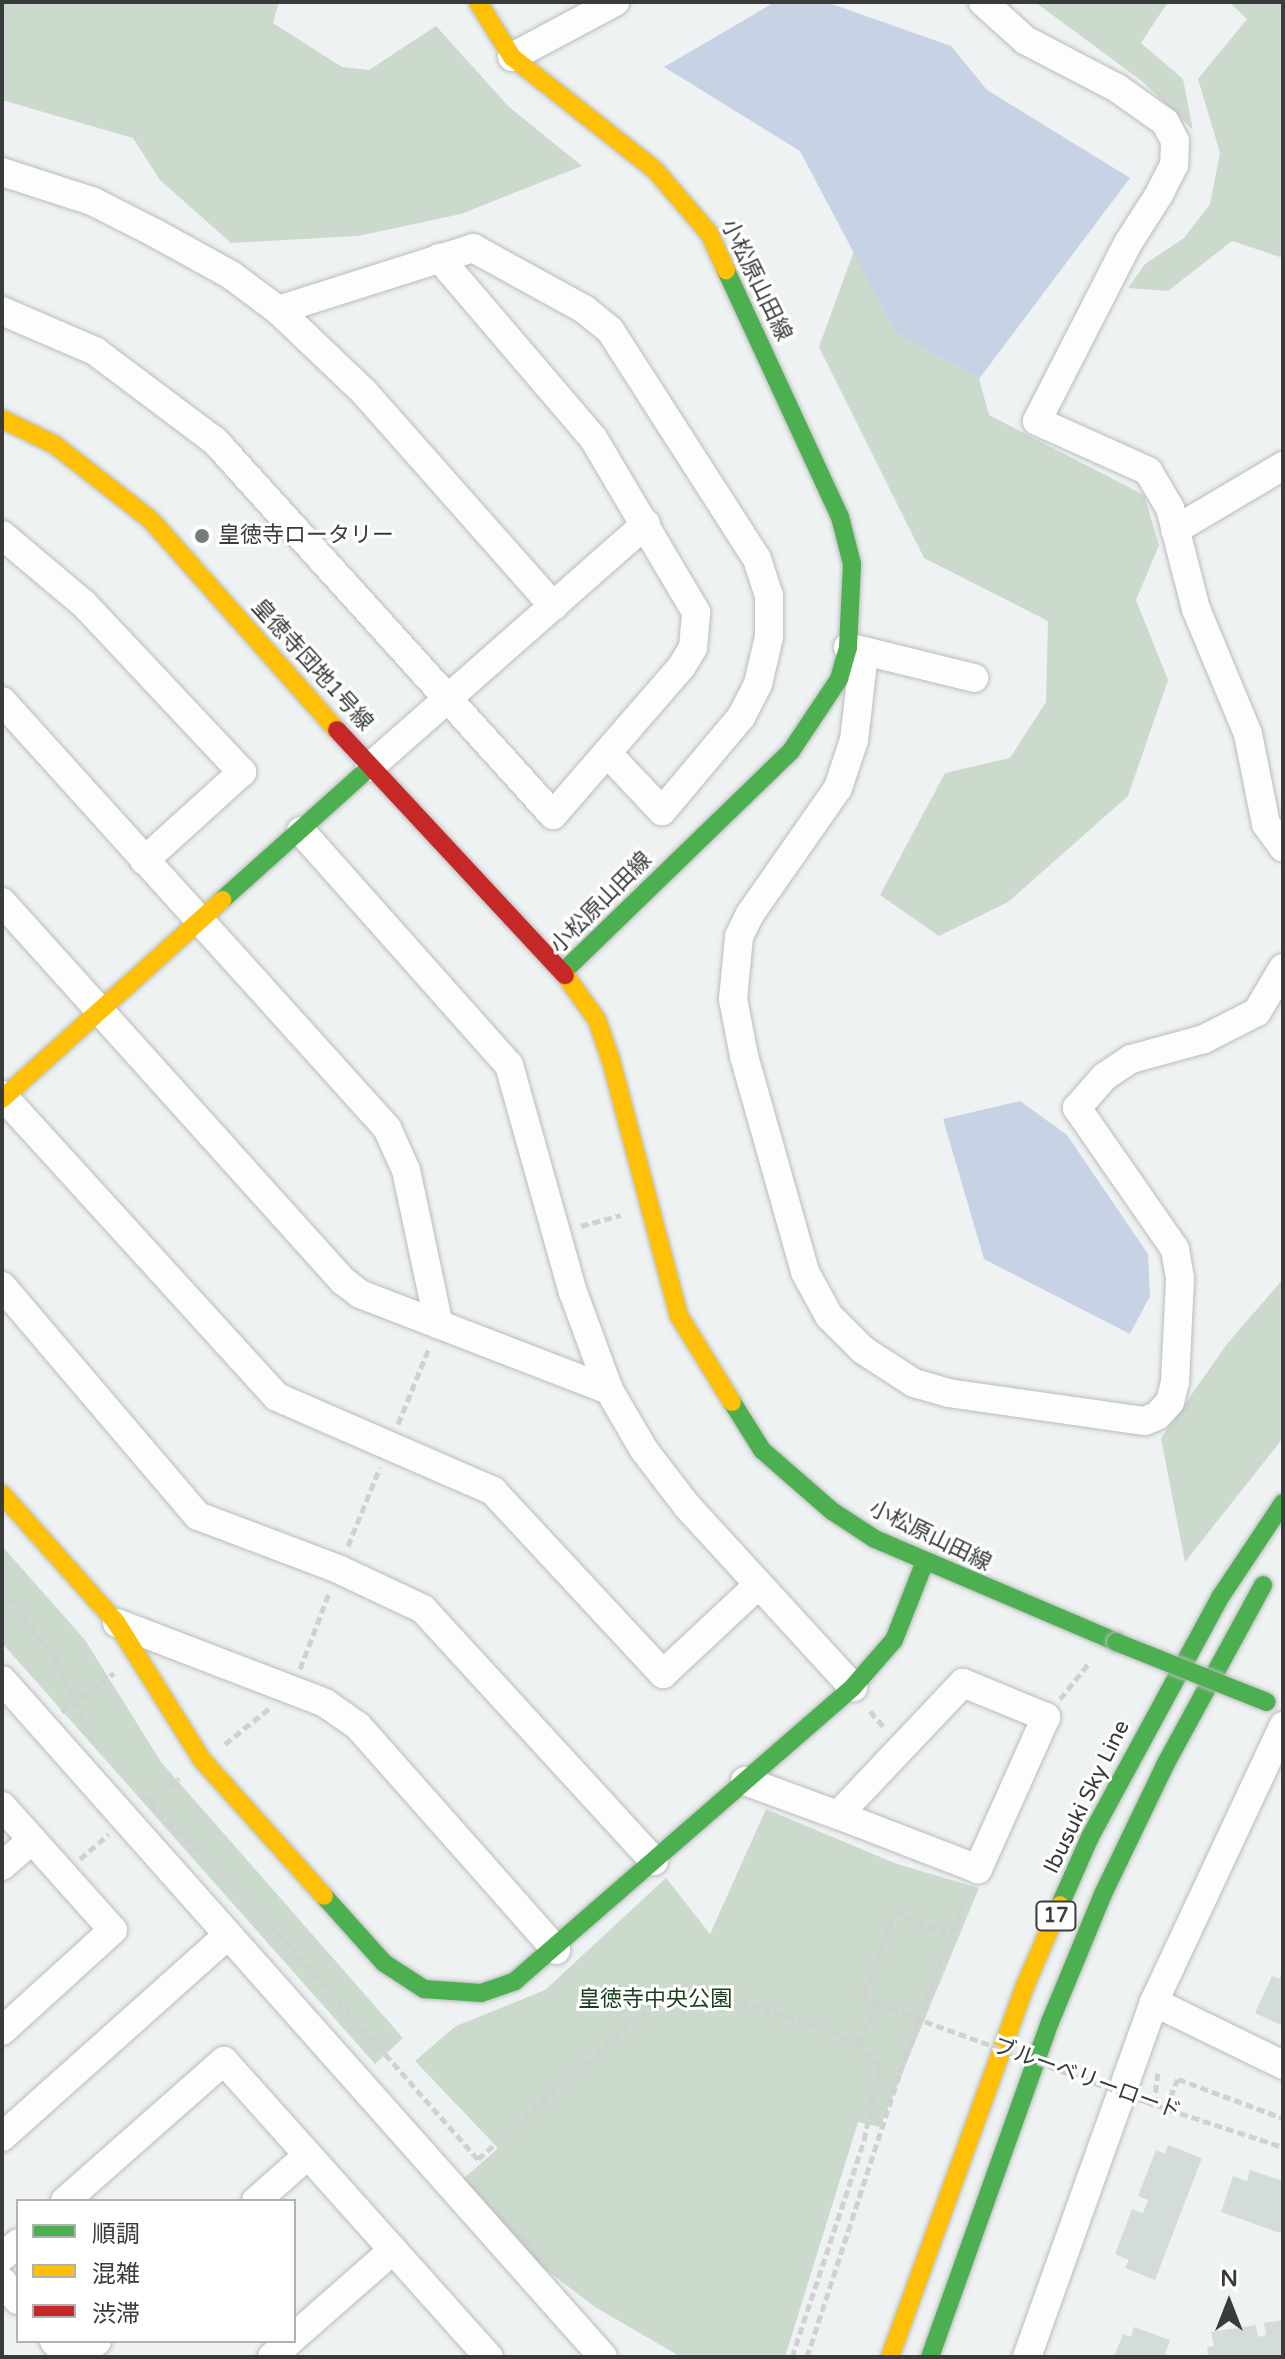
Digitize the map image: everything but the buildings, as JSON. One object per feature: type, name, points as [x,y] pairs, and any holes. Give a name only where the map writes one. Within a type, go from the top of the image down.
[{"type":"street","name":"小松原山田線","points":[[478,2],[512,57],[655,170],[709,233],[840,517],[852,564],[856,650],[791,751],[563,972],[597,1020],[610,1057],[679,1316],[690,1341],[762,1450],[832,1511],[924,1564],[1275,1705]]},
{"type":"street","points":[[512,57],[615,2]]},
{"type":"street","points":[[983,2],[1025,40],[1117,88],[1153,113],[1165,122],[1175,141],[1174,165],[1128,243],[1037,421],[1148,471],[1170,508],[1196,609],[1248,734],[1266,824],[1283,847]]},
{"type":"street","points":[[2,172],[92,201],[231,275],[278,310],[364,392],[553,606]]},
{"type":"street","points":[[278,310],[473,248],[584,309],[610,330],[757,559],[764,578],[769,637],[758,684],[741,717],[662,811],[607,753]]},
{"type":"street","points":[[2,311],[95,351],[215,441],[553,815],[693,648],[692,598],[577,418],[439,258]]},
{"type":"street","name":"皇徳寺団地1号線","points":[[2,419],[55,445],[151,520],[370,767],[563,972]]},
{"type":"street","points":[[1175,530],[1283,466]]},
{"type":"street","points":[[646,524],[3,1097],[277,1397],[493,1491],[663,1674],[758,1585]]},
{"type":"street","points":[[2,535],[84,604],[242,772],[144,861]]},
{"type":"street","points":[[974,678],[856,650],[854,740],[838,788],[781,875],[750,914],[739,937],[733,999],[744,1056],[805,1272],[829,1316],[863,1350],[914,1383],[948,1393],[1145,1421],[1157,1416],[1170,1402],[1175,1382],[1180,1278],[1175,1249],[1077,1108],[1104,1077],[1131,1059],[1204,1039],[1257,1012],[1283,968]]},
{"type":"street","points":[[2,701],[400,1147],[439,1325]]},
{"type":"street","points":[[301,831],[509,1065],[557,1233],[609,1390],[644,1450],[758,1585],[856,1692]]},
{"type":"street","points":[[2,902],[343,1281],[360,1294],[609,1390]]},
{"type":"street","points":[[2,1286],[198,1516],[338,1569],[423,1609],[654,1861]]},
{"type":"street","points":[[2,1494],[116,1622],[203,1761],[401,1977],[424,1989],[481,1993],[515,1981],[556,1950],[745,1781],[856,1692],[894,1640],[924,1564]]},
{"type":"street","name":"Ibusuki Sky Line","points":[[890,2357],[1025,1986],[1090,1837],[1221,1596],[1283,1503]]},
{"type":"street","name":"17","points":[[930,2357],[1050,2022],[1103,1894],[1165,1765],[1276,1568]]},
{"type":"street","points":[[116,1622],[325,1703],[358,1726],[556,1950]]},
{"type":"street","points":[[2,1680],[603,2357]]},
{"type":"street","points":[[745,1781],[978,1869],[1046,1717],[963,1683],[838,1815]]},
{"type":"street","points":[[1027,2357],[1154,2002],[1283,1726]]},
{"type":"street","points":[[2,1806],[113,1930],[2,2031]]},
{"type":"street","points":[[2,1866],[32,1840]]},
{"type":"street","points":[[2,2137],[227,1936]]},
{"type":"street","points":[[1154,2002],[1283,2065]]},
{"type":"street","points":[[67,2199],[224,2061],[393,2250],[480,2354]]},
{"type":"street","points":[[258,2199],[308,2155]]},
{"type":"street","points":[[296,2335],[393,2250]]},
{"type":"street","points":[[2,2281],[16,2298]]},
{"type":"street","points":[[78,2357],[95,2343]]},
{"type":"street","points":[[272,2357],[288,2343]]},
{"type":"path","points":[[557,1233],[622,1214]]},
{"type":"path","points":[[1046,1717],[1092,1659]]},
{"type":"path","points":[[45,1729],[74,1700],[125,1665]]},
{"type":"path","points":[[856,1692],[900,1747]]},
{"type":"path","points":[[63,1874],[124,1820]]},
{"type":"path","points":[[807,2357],[949,1935],[978,1869]]},
{"type":"path","points":[[877,2005],[864,1994],[895,1912],[949,1935]]},
{"type":"path","name":"ブルーベリーロード","points":[[891,2009],[1146,2102],[1283,2147]]},
{"type":"path","points":[[792,2357],[864,2140],[880,2066],[858,2042]]},
{"type":"path","points":[[1166,2108],[1178,2079],[1283,2118]]},
{"type":"green space","points":[[2,2],[279,2],[273,23],[342,67],[369,70],[436,26],[509,107],[582,166],[461,214],[358,236],[231,243],[160,180],[133,138],[2,100]]},
{"type":"green space","points":[[1035,2],[1168,2],[1141,43],[1183,79],[1193,130],[1143,82]]},
{"type":"green space","points":[[1229,2],[1283,2],[1283,258],[1232,241],[1168,291],[1128,288],[1145,264],[1184,238],[1210,204],[1220,153],[1198,79],[1247,19]]},
{"type":"green space","points":[[855,248],[896,333],[979,379],[989,415],[1144,495],[1159,545],[1136,600],[1168,680],[1128,796],[1008,902],[939,936],[880,895],[945,773],[1010,758],[1046,702],[1048,621],[924,558],[819,347]]},
{"type":"green space","points":[[1283,1279],[1283,1438],[1185,1562],[1161,1438],[1227,1344]]},
{"type":"green space","points":[[2,1546],[85,1640],[161,1762],[403,2038],[375,2064],[2,1643]]},
{"type":"green space","name":"皇徳寺中央公園","points":[[766,1809],[897,1864],[979,1888],[880,2127],[858,2122],[785,2357],[681,2357],[595,2307],[520,2250],[461,2181],[498,2148],[415,2061],[456,2026],[545,1990],[666,1878],[710,1934]]},
{"type":"water","points":[[775,2],[826,2],[951,46],[987,90],[1130,178],[979,379],[896,333],[800,151],[664,67]]},
{"type":"water","points":[[1020,1101],[1067,1135],[1148,1254],[1150,1296],[1130,1334],[984,1259],[943,1119]]},
{"type":"traffic: fast","points":[[563,972],[791,751],[839,679],[848,647],[852,564],[840,517],[726,270]]},
{"type":"traffic: fast","points":[[222,900],[370,767]]},
{"type":"traffic: fast","points":[[732,1402],[762,1450],[832,1511],[875,1539],[1116,1642]]},
{"type":"traffic: fast","points":[[1060,1905],[1090,1837],[1221,1596],[1283,1503]]},
{"type":"traffic: fast","points":[[324,1896],[384,1963],[424,1989],[481,1993],[515,1981],[853,1687],[894,1640],[924,1564]]},
{"type":"traffic: fast","points":[[930,2357],[1050,2022],[1103,1894],[1165,1765],[1263,1585]]},
{"type":"traffic: fast","points":[[1116,1642],[1267,1702]]},
{"type":"traffic: slow","points":[[478,2],[512,57],[655,170],[709,233],[726,270]]},
{"type":"traffic: slow","points":[[2,419],[55,445],[151,520],[337,730]]},
{"type":"traffic: slow","points":[[2,1099],[222,900]]},
{"type":"traffic: slow","points":[[565,975],[597,1020],[610,1057],[679,1316],[732,1402]]},
{"type":"traffic: slow","points":[[2,1494],[116,1622],[203,1761],[324,1896]]},
{"type":"traffic: slow","points":[[890,2357],[1025,1986],[1060,1905]]},
{"type":"traffic: jam","points":[[337,730],[565,975]]},
{"type":"place","name":"皇徳寺ロータリー","points":[[202,536]]}]
